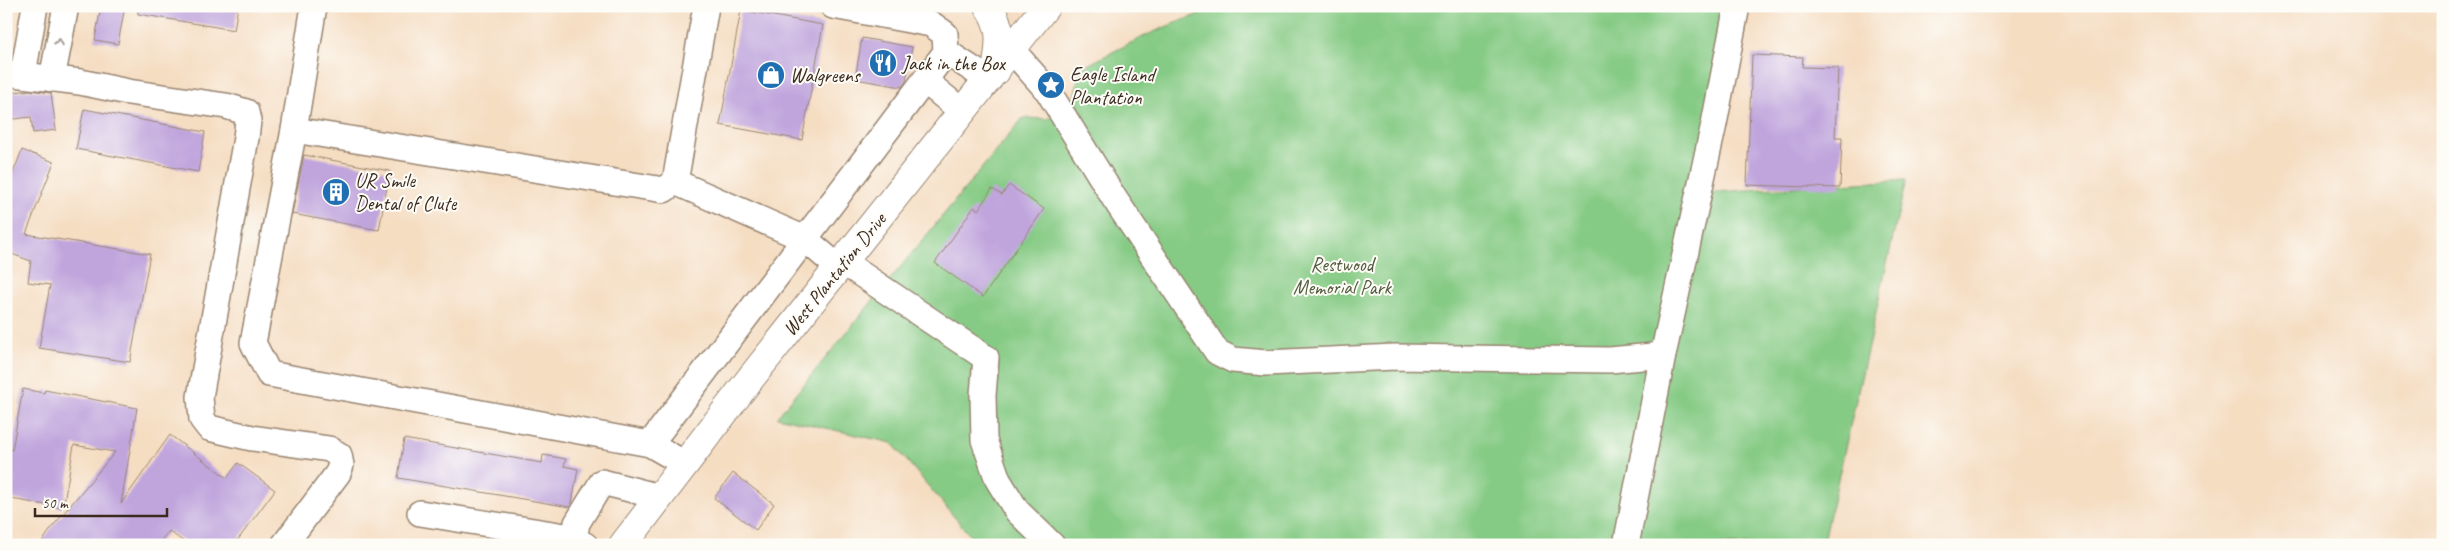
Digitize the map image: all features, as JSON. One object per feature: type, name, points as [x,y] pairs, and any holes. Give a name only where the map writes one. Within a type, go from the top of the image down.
[{"type":"main road","points":[[988,6],[997,19],[1000,44],[999,67]]},
{"type":"main road","name":"West Plantation Drive","points":[[623,545],[1046,6]]},
{"type":"lane","points":[[36,6],[15,74],[226,106],[246,112],[248,121],[246,138],[200,397],[202,419],[210,428],[252,438],[329,449],[339,455],[342,465],[338,473],[284,545]]},
{"type":"lane","points":[[52,79],[66,6]]},
{"type":"lane","points":[[314,6],[294,130],[253,343],[270,374],[650,444],[685,464]]},
{"type":"lane","points":[[294,130],[664,190],[675,182],[706,6]]},
{"type":"lane","points":[[1626,545],[1662,355],[1714,124],[1737,6]]},
{"type":"lane","points":[[650,444],[946,52],[946,34],[931,24],[840,7]]},
{"type":"lane","points":[[946,52],[999,67],[1048,91],[1114,198],[1217,352],[1233,360],[1266,363],[1395,357],[1610,360],[1662,355]]},
{"type":"lane","points":[[925,81],[963,112]]},
{"type":"lane","points":[[675,182],[806,238],[841,265],[986,358],[983,395],[984,440],[998,480],[1017,511],[1052,545]]},
{"type":"lane","points":[[420,513],[579,542],[577,523],[602,482],[660,497]]},
{"type":"green space","name":"Restwood Memorial Park","points":[[1231,6],[1725,6],[1699,193],[1906,180],[1823,545],[978,545],[892,443],[777,417],[1023,118],[1047,119],[1074,100],[1080,69],[1172,24]]},
{"type":"building","points":[[101,6],[125,6],[118,44],[95,40]]},
{"type":"building","points":[[138,6],[238,6],[234,30],[138,14]]},
{"type":"building","name":"Walgreens","points":[[741,10],[823,25],[802,140],[720,125]]},
{"type":"building","name":"Jack in the Box","points":[[862,38],[912,47],[906,81],[902,87],[855,79]]},
{"type":"building","points":[[1752,55],[1803,57],[1802,67],[1838,68],[1835,137],[1842,137],[1840,188],[1747,185]]},
{"type":"building","points":[[30,90],[51,93],[56,130],[33,133],[31,117],[6,120],[6,93]]},
{"type":"building","points":[[84,109],[205,132],[198,172],[76,149]]},
{"type":"building","points":[[22,150],[54,162],[26,234],[150,254],[130,362],[39,348],[50,285],[28,282],[31,261],[6,252],[6,191]]},
{"type":"building","name":"UR Smile Dental of Clute","points":[[304,155],[390,171],[379,230],[292,214]]},
{"type":"building","points":[[1009,185],[1044,209],[983,297],[935,263],[974,207],[978,210],[992,189],[1002,195]]},
{"type":"building","points":[[23,389],[44,393],[45,390],[137,408],[121,504],[170,435],[227,478],[238,463],[275,490],[234,545],[188,545],[169,531],[157,545],[40,545],[53,526],[115,452],[74,445],[63,508],[6,498],[6,448],[12,450]]},
{"type":"building","points":[[404,439],[542,463],[543,455],[566,459],[564,466],[578,469],[572,503],[570,507],[398,478]]},
{"type":"building","points":[[733,473],[774,504],[756,530],[714,498]]},
{"type":"place","name":"Jack in the Box","points":[[883,63]]},
{"type":"place","name":"Walgreens","points":[[771,75]]},
{"type":"place","name":"Eagle Island Plantation","points":[[1051,85]]},
{"type":"place","name":"UR Smile Dental of Clute","points":[[336,192]]}]
